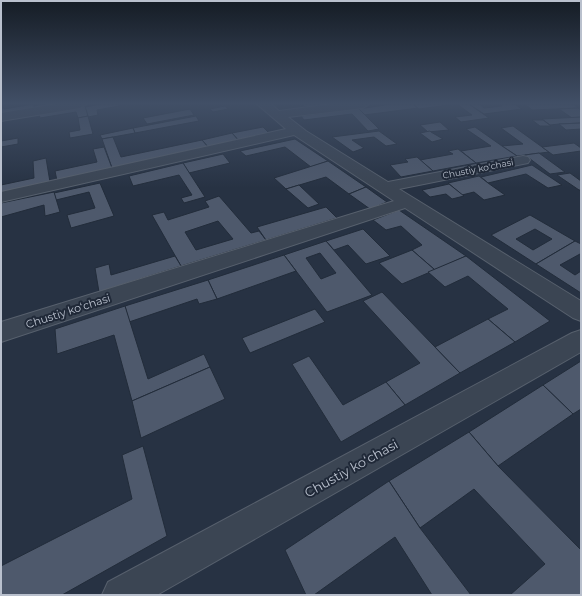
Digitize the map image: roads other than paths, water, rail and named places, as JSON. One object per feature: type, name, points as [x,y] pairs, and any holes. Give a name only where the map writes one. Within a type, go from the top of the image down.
[{"type":"street","points":[[1,197],[289,132]]},
{"type":"street","points":[[300,132],[581,312]]},
{"type":"street","name":"Chustiy koʻchasi","points":[[385,187],[523,160]]},
{"type":"street","name":"Chustiy koʻchasi","points":[[1,332],[408,202]]},
{"type":"street","name":"Chustiy koʻchasi","points":[[121,595],[581,340]]}]
